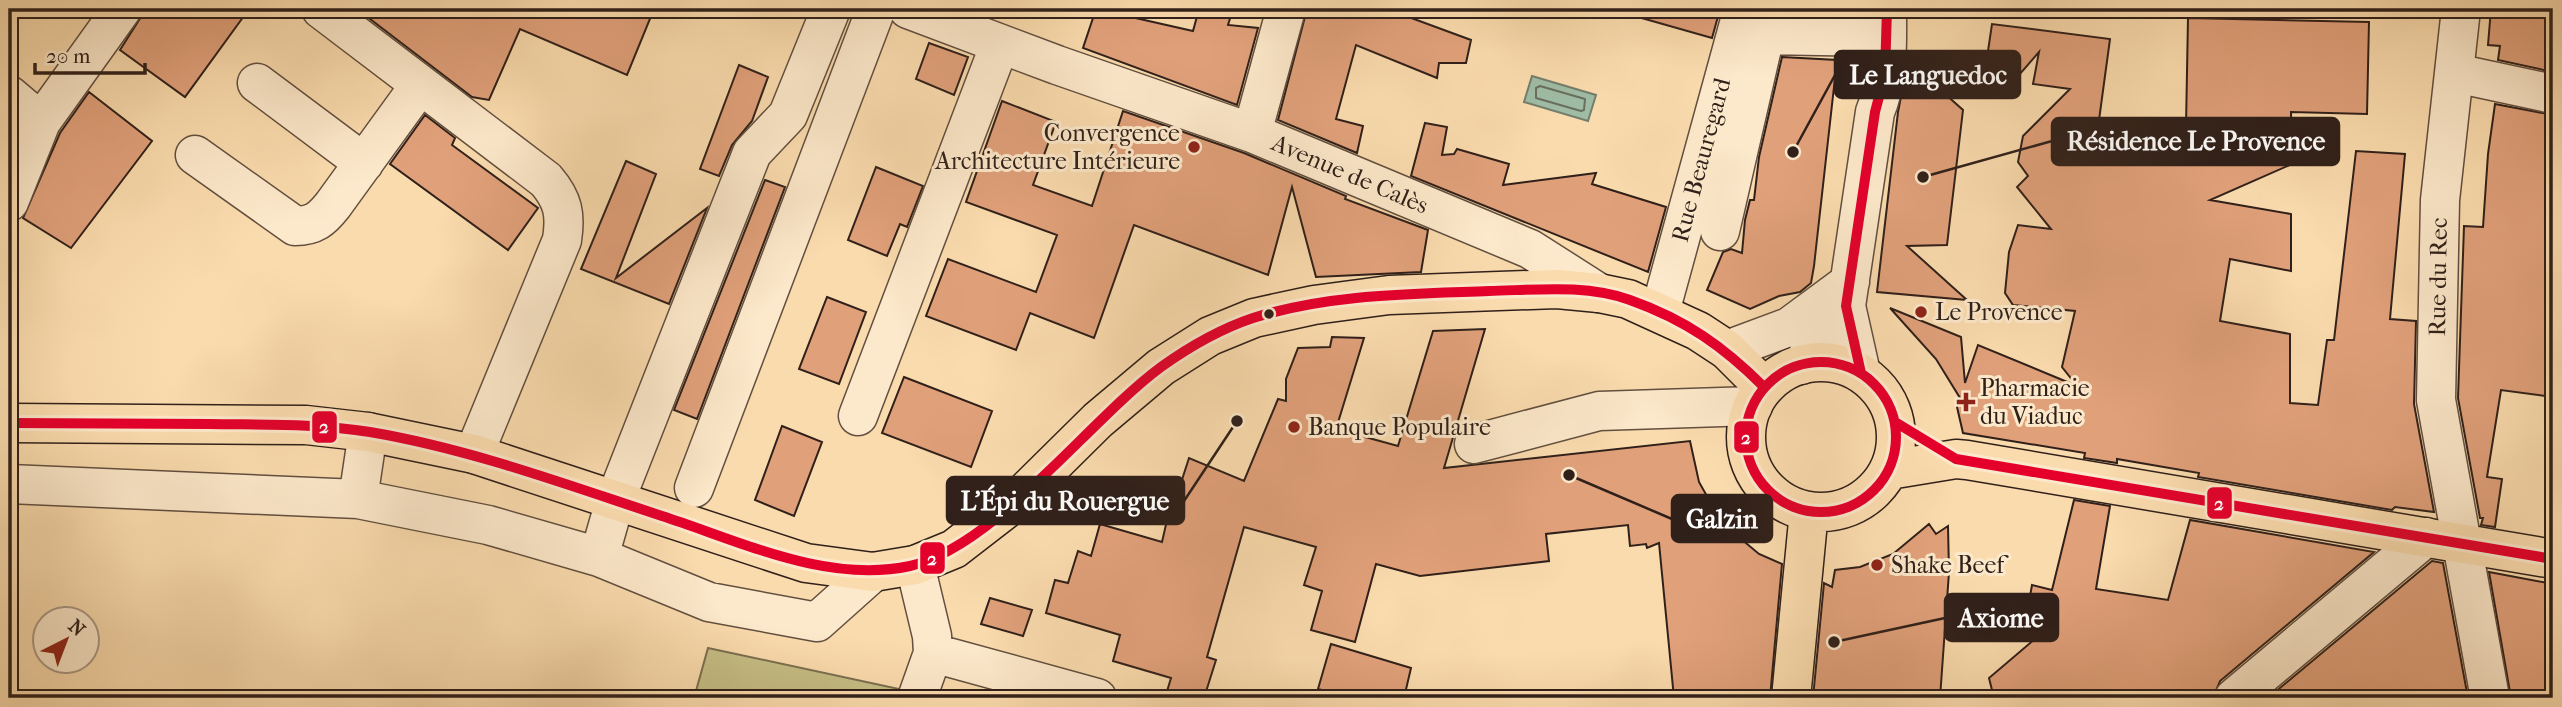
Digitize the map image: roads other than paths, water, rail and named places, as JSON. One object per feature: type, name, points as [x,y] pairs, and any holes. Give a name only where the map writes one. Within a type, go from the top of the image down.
[{"type":"main road","points":[[9,423],[306,425],[368,432],[474,454],[806,563],[873,572],[915,565],[954,549],[989,524],[1045,475],[1098,421],[1161,367],[1210,337],[1254,318],[1314,305],[1390,295],[1557,289],[1599,293]]},
{"type":"main road","name":"Avenue de Calès","points":[[1599,293],[1628,299],[1660,312],[1727,350],[1759,396]]},
{"type":"main road","points":[[1821,362],[1842,365],[1861,373],[1877,386],[1888,403],[1895,422],[1897,438],[1889,470],[1878,486],[1847,508],[1828,512],[1809,511],[1781,501],[1767,490],[1750,463],[1746,438],[1759,396],[1781,374],[1801,365],[1821,362]]},
{"type":"main road","points":[[1895,422],[1956,459]]},
{"type":"main road","points":[[1889,470],[1956,459],[2553,559]]},
{"type":"main road","points":[[1791,698],[1809,511]]},
{"type":"street","points":[[9,202],[41,122],[122,9]]},
{"type":"street","points":[[321,9],[546,180],[561,197],[565,218],[562,240],[474,454]]},
{"type":"street","points":[[599,556],[615,501],[752,153],[788,115],[831,9]]},
{"type":"street","points":[[694,488],[876,9]]},
{"type":"street","name":"Avenue de Calès","points":[[908,9],[1252,133],[1530,249],[1599,293]]},
{"type":"street","points":[[1252,133],[1286,9]]},
{"type":"street","name":"Rue Beauregard","points":[[1660,312],[1743,9]]},
{"type":"street","name":"Rue du Rec","points":[[2461,9],[2440,200],[2436,400],[2490,698]]},
{"type":"street","points":[[1720,231],[1765,35],[1883,19],[1888,55],[1882,97],[1875,111],[1848,294],[1861,373]]},
{"type":"street","points":[[858,416],[1000,44]]},
{"type":"street","points":[[2455,73],[2553,94]]},
{"type":"street","points":[[257,83],[364,163]]},
{"type":"street","points":[[195,155],[295,226],[307,226],[320,220],[420,85]]},
{"type":"street","points":[[9,95],[41,122]]},
{"type":"street","points":[[1727,350],[1789,327],[1848,294]]},
{"type":"street","points":[[1801,365],[1848,294]]},
{"type":"street","points":[[1474,444],[1600,411],[1759,396]]},
{"type":"street","points":[[358,499],[368,432]]},
{"type":"street","points":[[9,484],[358,499],[488,524],[599,556],[709,602],[817,622],[873,572]]},
{"type":"street","points":[[2234,698],[2426,537]]},
{"type":"street","points":[[915,565],[932,636],[933,653],[917,698]]},
{"type":"street","points":[[933,653],[1097,698]]},
{"type":"water","points":[[1532,76],[1596,95],[1588,121],[1524,102]]},
{"type":"place","name":"Convergence Architecture Intérieure","points":[[1194,147]]},
{"type":"place","name":"Le Languedoc","points":[[1793,152]]},
{"type":"place","name":"Résidence Le Provence","points":[[1923,177]]},
{"type":"place","name":"Le Provence","points":[[1921,312]]},
{"type":"place","name":"Pharmacie du Viaduc","points":[[1966,402]]},
{"type":"place","name":"L'Épi du Rouergue","points":[[1237,421]]},
{"type":"place","name":"Banque Populaire","points":[[1294,427]]},
{"type":"place","name":"Galzin","points":[[1569,475]]},
{"type":"place","name":"Shake Beef","points":[[1877,565]]},
{"type":"place","name":"Axiome","points":[[1834,642]]}]
